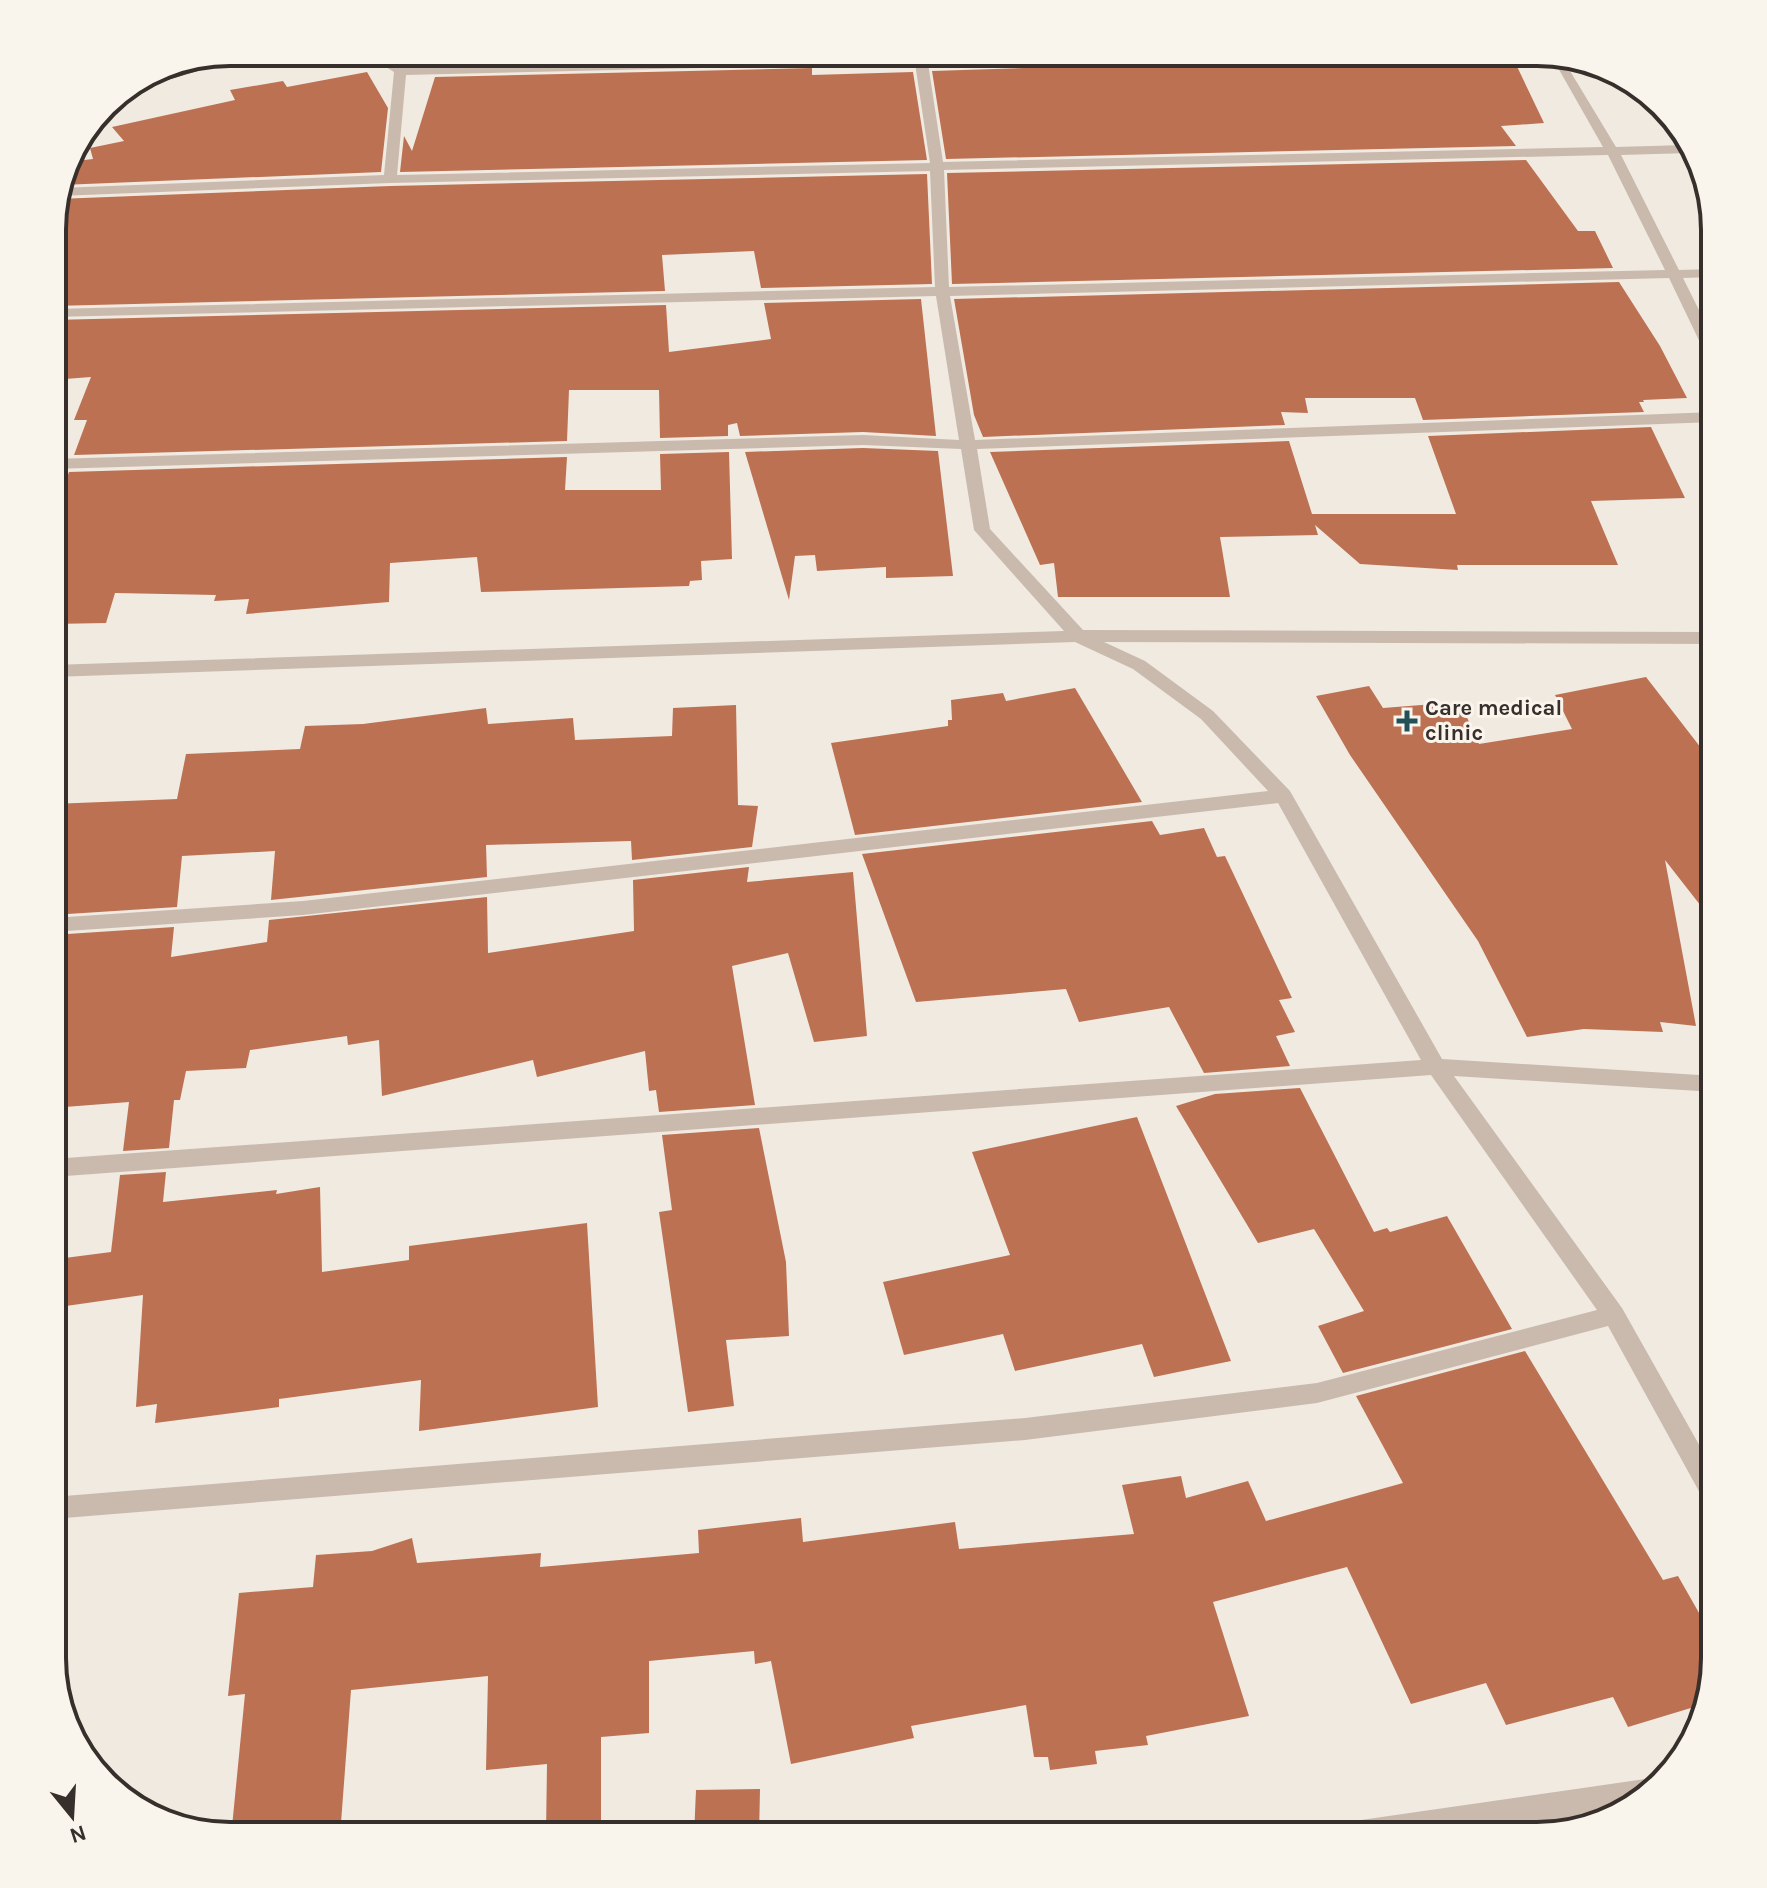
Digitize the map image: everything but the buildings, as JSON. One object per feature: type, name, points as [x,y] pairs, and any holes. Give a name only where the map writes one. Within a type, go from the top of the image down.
[{"type":"street","points":[[392,66],[400,71],[574,66]]},
{"type":"street","points":[[922,66],[937,166],[942,289],[982,530],[1078,636],[1139,665],[1207,715],[1283,796],[1436,1067],[1614,1315],[1701,1471]]},
{"type":"street","points":[[1562,68],[1613,152],[1701,329]]},
{"type":"street","points":[[390,179],[400,71]]},
{"type":"street","points":[[71,192],[390,179],[1680,149]]},
{"type":"street","points":[[66,313],[770,298],[942,289],[1701,273]]},
{"type":"street","points":[[66,464],[863,440],[968,445],[1701,418]]},
{"type":"street","points":[[66,671],[1078,636],[1701,638]]},
{"type":"street","points":[[66,924],[303,908],[1283,796]]},
{"type":"street","points":[[66,1167],[1436,1067],[1701,1083]]},
{"type":"street","points":[[66,1507],[1025,1429],[1317,1393],[1614,1315]]},
{"type":"street","points":[[1444,1822],[1625,1796]]},
{"type":"place","name":"Care medical clinic","points":[[1407,721]]}]
